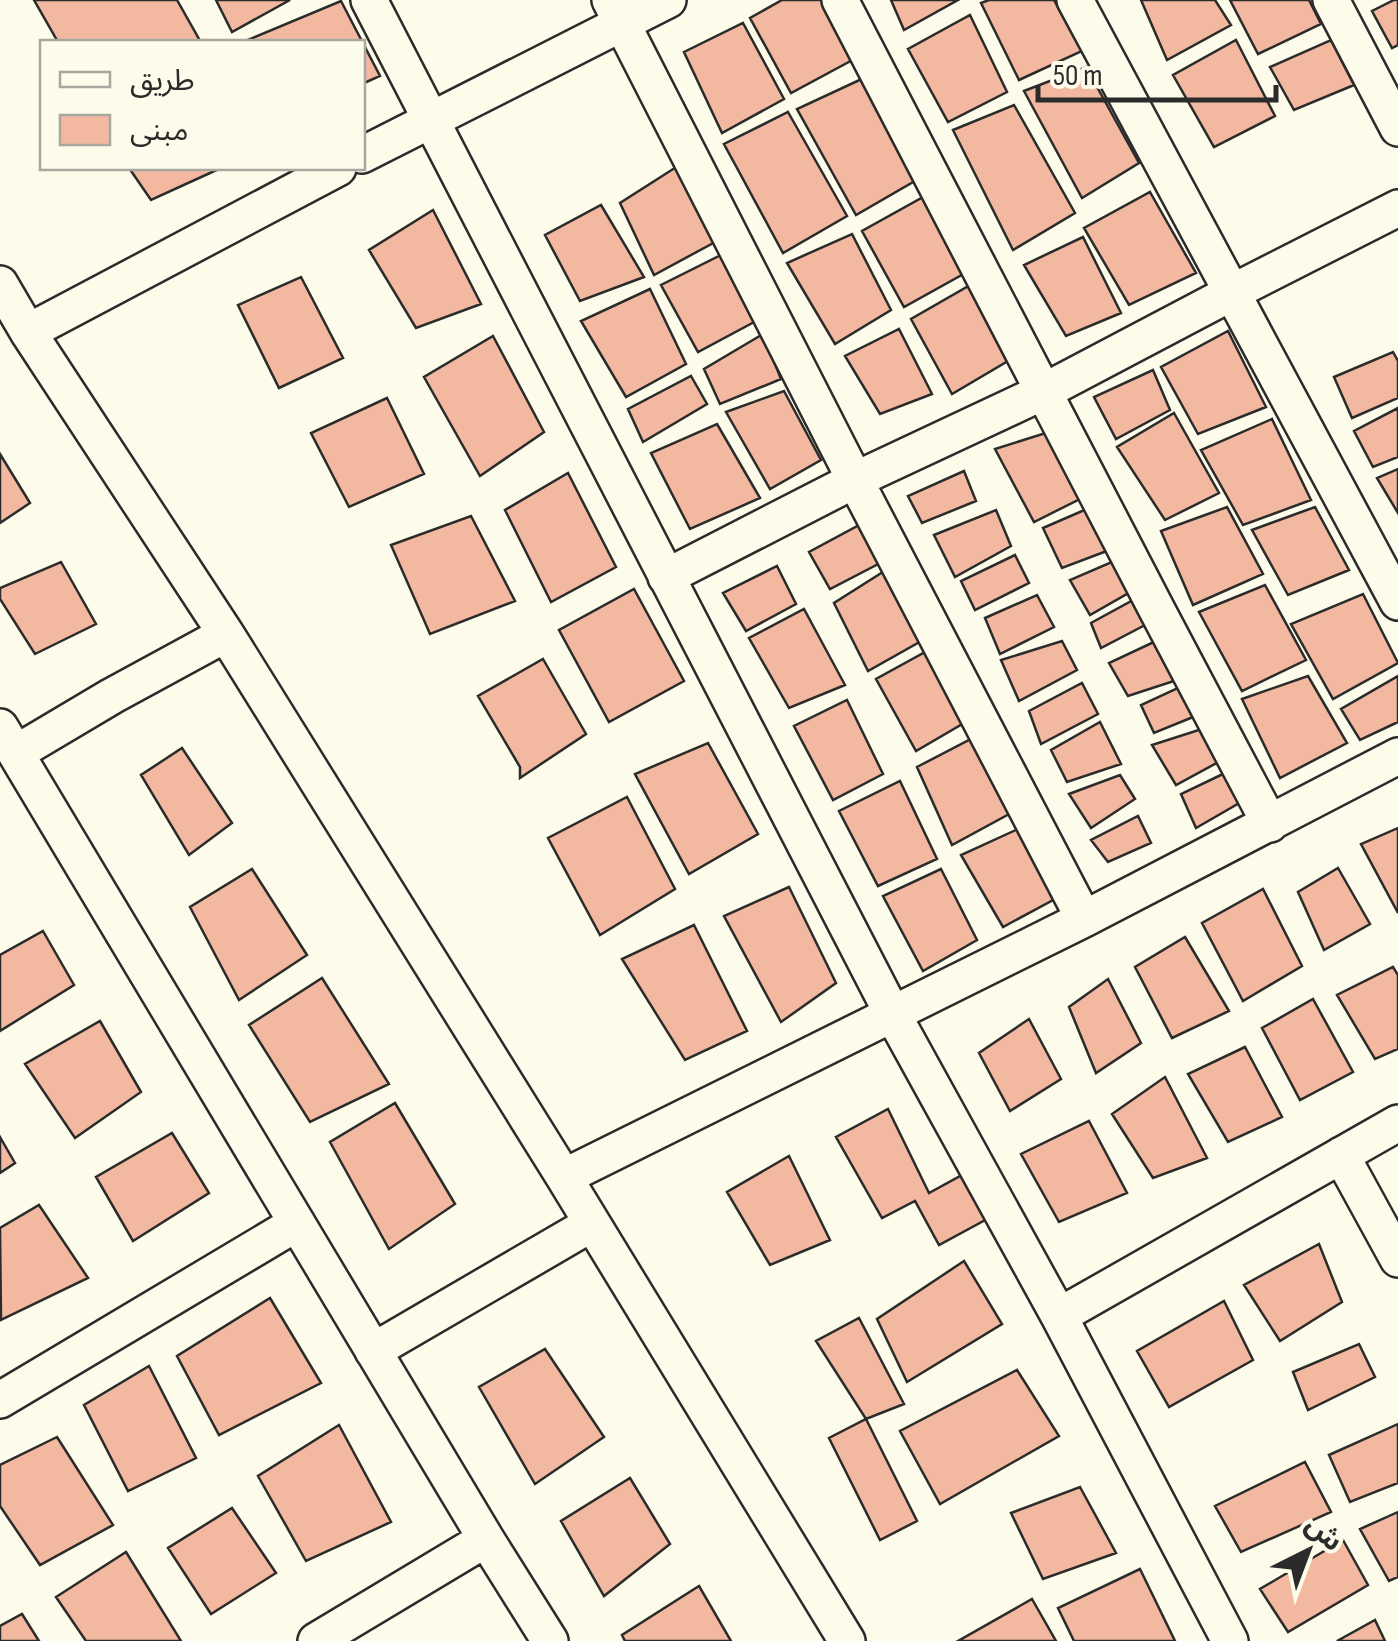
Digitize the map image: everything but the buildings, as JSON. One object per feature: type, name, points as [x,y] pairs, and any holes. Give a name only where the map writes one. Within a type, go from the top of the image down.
[{"type":"street","points":[[369,0],[892,1013],[1059,1316],[1230,1641]]},
{"type":"street","points":[[365,153],[617,12],[668,0]]},
{"type":"street","points":[[840,0],[1270,824]]},
{"type":"street","points":[[1076,0],[1398,602]]},
{"type":"street","points":[[1330,0],[1398,128]]},
{"type":"street","points":[[617,12],[1084,919]]},
{"type":"street","points":[[28,332],[334,170]]},
{"type":"street","points":[[666,577],[856,480],[1045,391],[1398,208]]},
{"type":"street","points":[[0,284],[226,634],[847,1641]]},
{"type":"street","points":[[226,634],[112,696],[8,740],[550,1641]]},
{"type":"street","points":[[564,1177],[1084,919],[1398,756]]},
{"type":"street","points":[[1059,1316],[1398,1124]]},
{"type":"street","points":[[1341,1154],[1398,1259]]},
{"type":"street","points":[[0,1400],[297,1223]]},
{"type":"street","points":[[374,1351],[591,1224]]},
{"type":"street","points":[[316,1641],[486,1539]]}]
